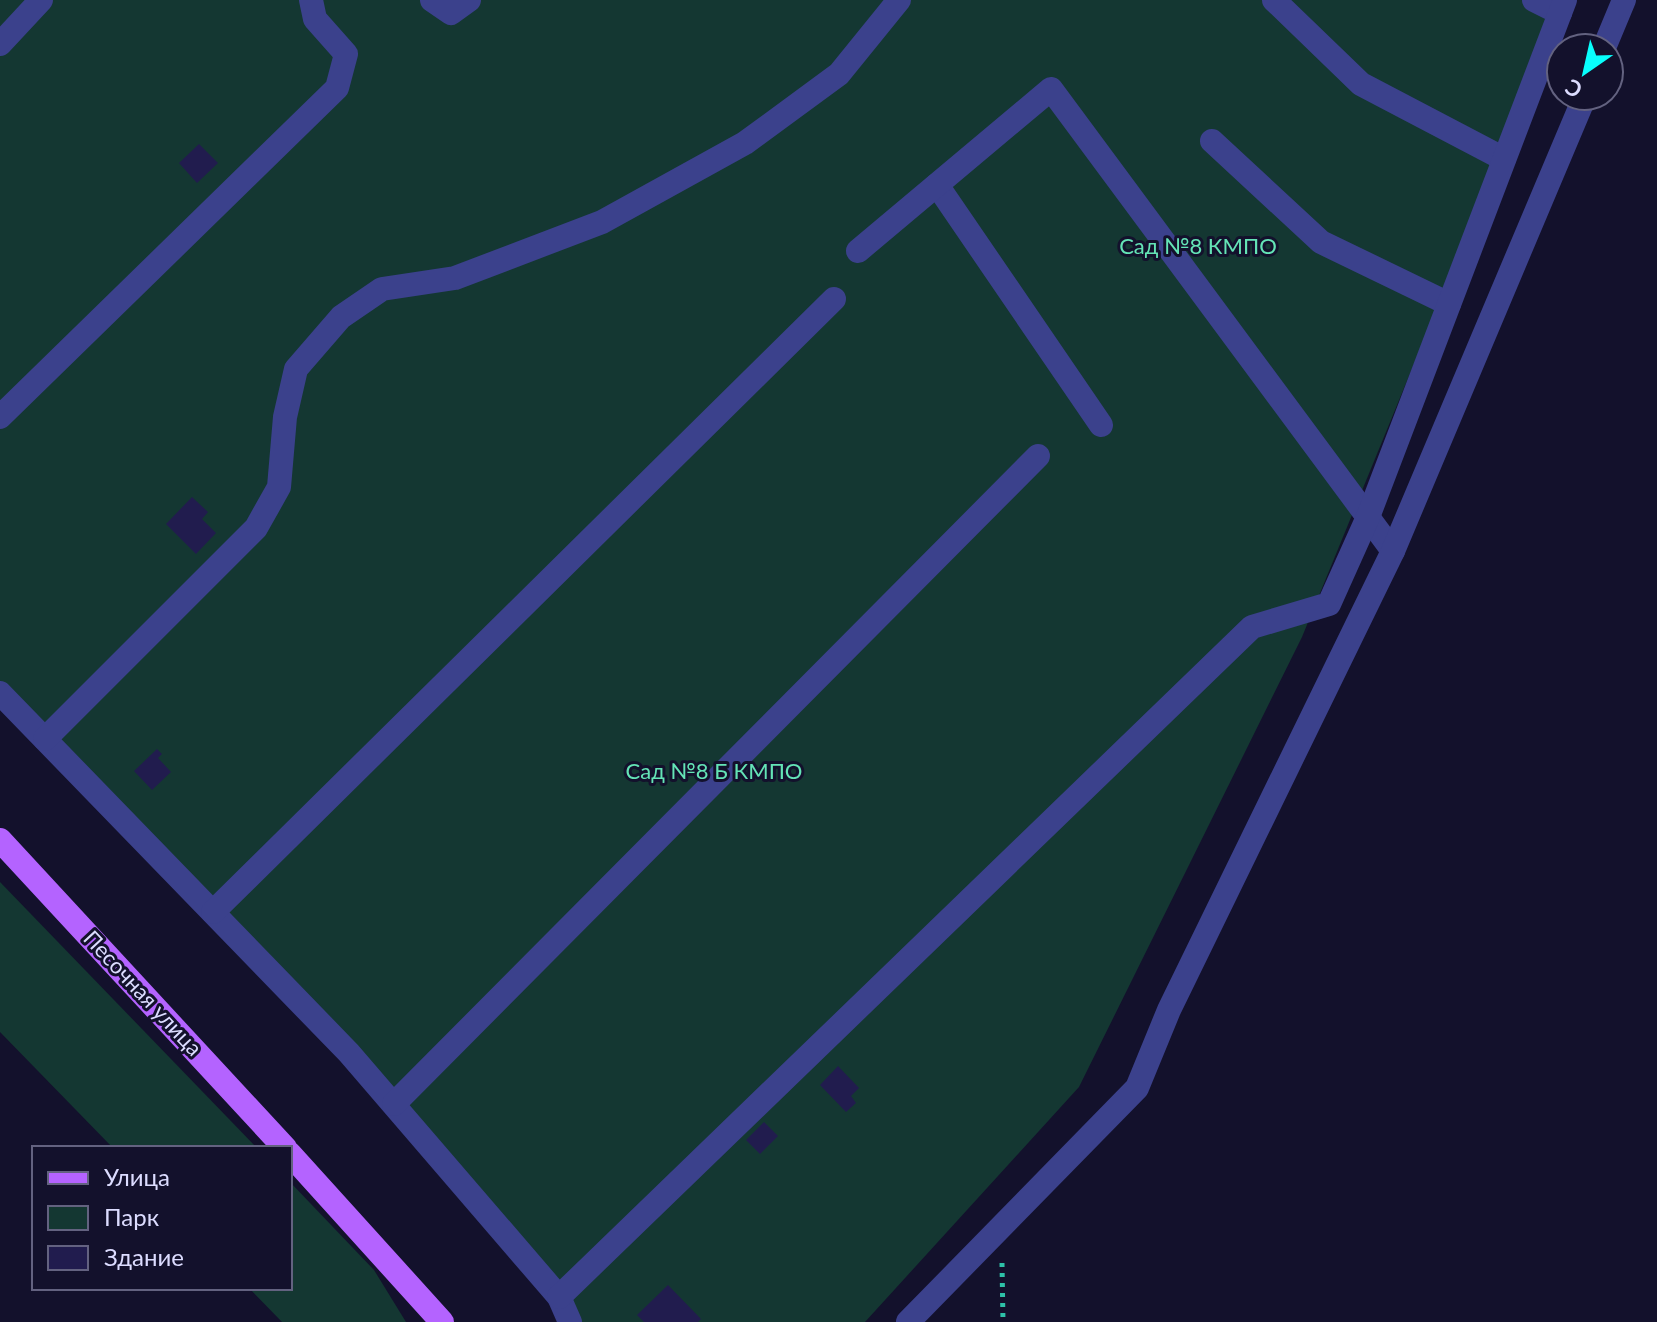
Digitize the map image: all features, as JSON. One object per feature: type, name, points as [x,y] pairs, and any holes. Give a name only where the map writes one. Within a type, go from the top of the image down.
[{"type":"main road","name":"Песочная улица","points":[[0,840],[283,1146]]},
{"type":"main road","points":[[292,1156],[442,1322]]},
{"type":"lane","points":[[0,44],[41,0]]},
{"type":"lane","points":[[0,417],[337,88],[346,54],[315,19],[311,0]]},
{"type":"lane","points":[[432,0],[451,13],[469,0]]},
{"type":"lane","points":[[45,739],[256,528],[279,487],[285,417],[296,369],[341,317],[382,289],[455,278],[602,222],[745,143],[839,74],[899,0]]},
{"type":"lane","points":[[1274,0],[1361,84],[1504,159]]},
{"type":"lane","points":[[559,1297],[1252,627],[1329,604],[1368,517],[1562,6],[1534,0]]},
{"type":"lane","points":[[1611,32],[1624,0]]},
{"type":"lane","points":[[858,251],[1051,89],[1393,551]]},
{"type":"lane","points":[[908,1322],[1137,1088],[1169,1010],[1393,551],[1578,112]]},
{"type":"lane","points":[[1212,141],[1321,242],[1449,304]]},
{"type":"lane","points":[[937,185],[1101,425]]},
{"type":"lane","points":[[213,912],[834,299]]},
{"type":"lane","points":[[394,1104],[1038,456]]},
{"type":"lane","points":[[0,693],[349,1053],[559,1297],[570,1322]]},
{"type":"path","points":[[1001,1226],[1003,1322]]},
{"type":"green space","name":"Сад №8 Б КМПО","points":[[0,0],[1563,0],[1550,32],[1545,32],[1545,44],[1302,637],[1079,1087],[865,1322],[579,1322],[562,1284],[0,704]]},
{"type":"green space","points":[[0,882],[255,1146],[111,1146],[0,1032]]},
{"type":"green space","points":[[292,1184],[374,1270],[406,1322],[282,1322],[251,1290],[292,1290]]},
{"type":"building","points":[[199,144],[218,163],[197,183],[179,163]]},
{"type":"building","points":[[192,497],[208,512],[202,519],[216,533],[196,554],[166,524]]},
{"type":"building","points":[[157,749],[162,754],[158,758],[171,772],[152,790],[134,771]]},
{"type":"building","points":[[838,1066],[859,1088],[851,1096],[856,1103],[846,1112],[820,1085]]},
{"type":"building","points":[[764,1122],[778,1136],[760,1154],[746,1140]]},
{"type":"building","points":[[668,1285],[701,1319],[698,1322],[644,1322],[637,1315]]},
{"type":"park label","name":"Сад №8 КМПО","points":[[1198,246]]}]
